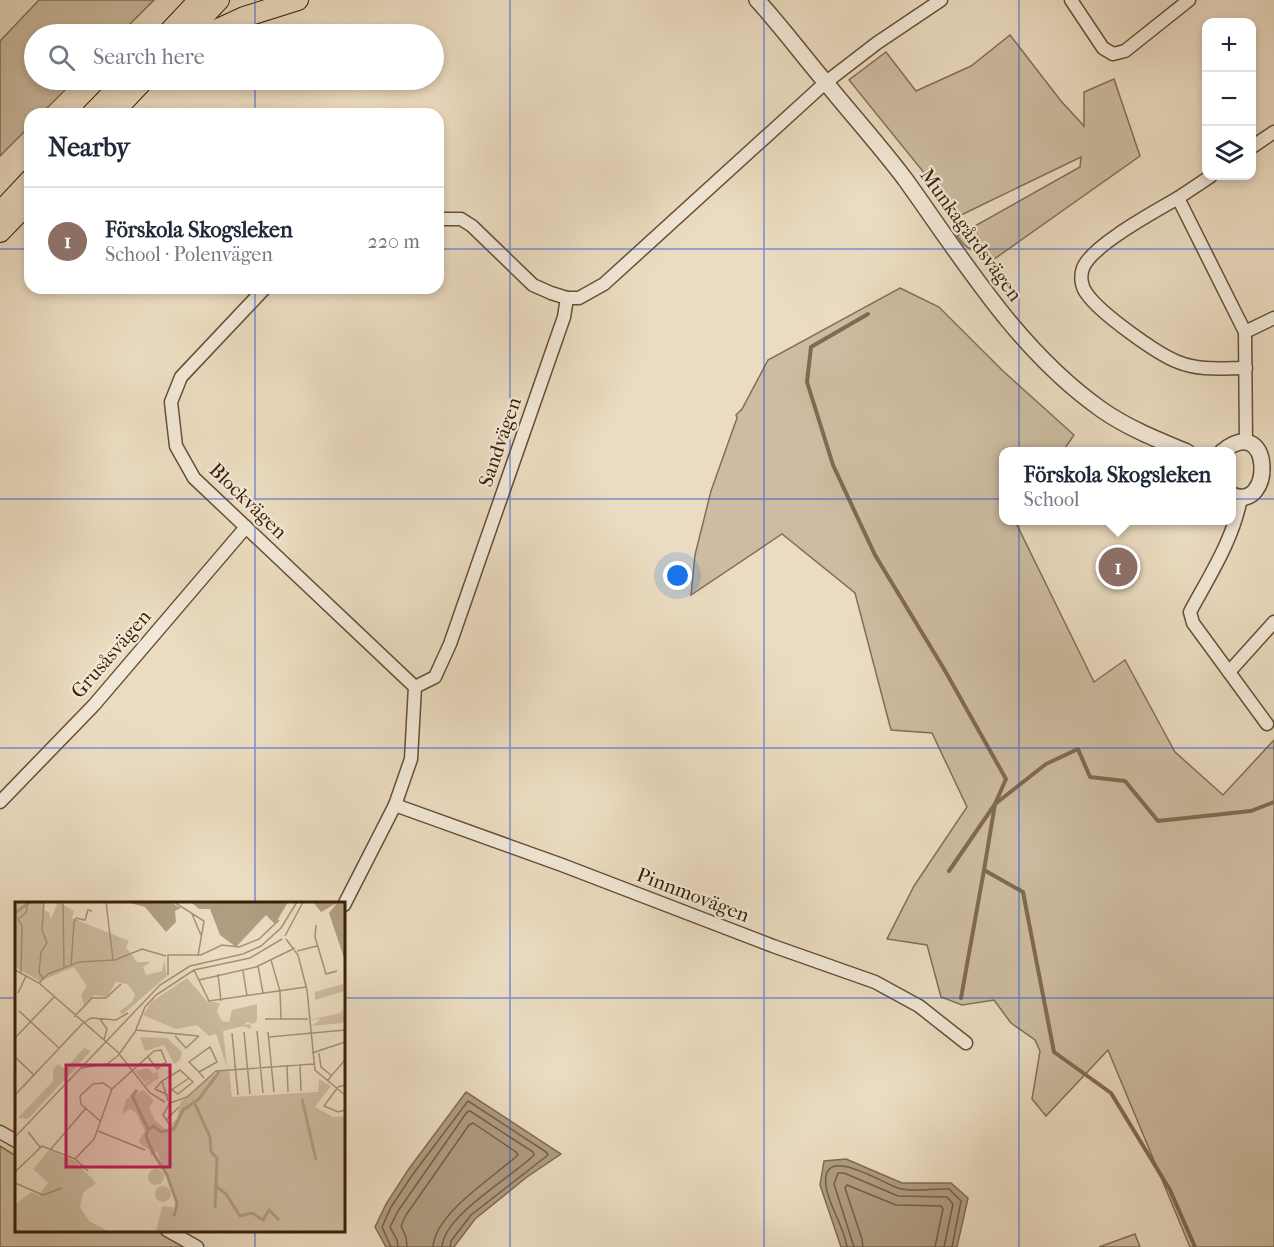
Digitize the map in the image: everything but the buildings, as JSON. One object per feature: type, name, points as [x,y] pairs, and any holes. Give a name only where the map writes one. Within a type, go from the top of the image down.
[{"type":"main road","points":[[177,24],[200,0]]},
{"type":"main road","points":[[196,24],[219,0]]},
{"type":"main road","points":[[229,24],[298,0]]},
{"type":"main road","points":[[98,108],[115,90]]},
{"type":"main road","points":[[118,108],[135,90]]},
{"type":"main road","points":[[0,212],[24,186]]},
{"type":"main road","points":[[0,232],[24,207]]},
{"type":"street","name":"Munkagårdsvägen","points":[[757,0],[782,27],[825,83],[894,165],[985,291],[1031,349],[1071,387],[1104,412],[1147,435],[1176,447]]},
{"type":"street","points":[[444,219],[461,219],[472,226],[533,285],[567,298],[579,298],[604,284],[825,83],[877,43],[941,0]]},
{"type":"street","points":[[1071,0],[1103,48],[1113,54],[1125,51],[1189,0]]},
{"type":"street","points":[[1256,144],[1274,132]]},
{"type":"street","points":[[1205,180],[1119,234],[1098,250],[1084,266],[1081,278],[1085,293],[1098,306],[1156,352],[1179,363],[1199,368],[1246,368]]},
{"type":"street","points":[[1178,198],[1245,332],[1246,443]]},
{"type":"street","name":"Blockvägen","points":[[259,294],[181,377],[171,402],[176,446],[195,478],[415,687]]},
{"type":"street","name":"Sandvägen","points":[[415,687],[435,677],[450,644],[564,317],[567,298]]},
{"type":"street","points":[[1245,332],[1274,318]]},
{"type":"street","points":[[1231,447],[1238,443],[1254,445],[1265,454],[1272,468],[1263,489],[1249,497],[1236,496],[1236,521]]},
{"type":"street","points":[[1234,525],[1226,546],[1190,612],[1193,623],[1267,724]]},
{"type":"street","name":"Grusåsvägen","points":[[0,802],[94,705],[246,527]]},
{"type":"street","points":[[1229,672],[1274,622]]},
{"type":"street","points":[[345,903],[395,805],[411,759],[415,687]]},
{"type":"street","name":"Pinnmovägen","points":[[395,805],[875,982],[919,1006],[966,1043]]},
{"type":"street","points":[[0,1132],[15,1140]]},
{"type":"street","points":[[171,1232],[197,1247]]},
{"type":"shaded area","points":[[39,0],[154,0],[130,24],[24,24],[24,90],[65,90],[47,108],[24,108],[24,132],[0,156],[0,41]]},
{"type":"shaded area","points":[[1010,35],[1061,101],[1084,126],[1084,92],[1114,79],[1140,156],[990,262],[964,245],[957,236],[1080,167],[1081,157],[959,216],[849,80],[886,52],[916,91],[971,66]]},
{"type":"shaded area","points":[[900,288],[939,307],[1003,371],[1074,435],[1066,447],[999,447],[999,525],[1017,525],[1094,682],[1125,660],[1175,752],[1223,795],[1274,740],[1274,1247],[1190,1247],[1108,1050],[1046,1116],[1032,1099],[1040,1051],[1035,1040],[1011,1023],[994,1000],[962,1005],[941,997],[927,945],[887,939],[914,886],[967,807],[932,733],[891,730],[855,593],[782,534],[691,595],[695,555],[711,491],[737,418],[736,415],[742,409],[768,360]]},
{"type":"shaded area","points":[[0,1146],[15,1155],[15,1232],[159,1232],[185,1247],[0,1247]]},
{"type":"shaded area","points":[[1135,1234],[1140,1247],[1099,1247]]},
{"type":"water","points":[[466,1092],[561,1154],[527,1177],[475,1219],[454,1247],[386,1247],[375,1227],[386,1204],[408,1170]]},
{"type":"water","points":[[846,1159],[902,1183],[951,1183],[968,1198],[957,1247],[841,1247],[820,1185],[824,1161]]},
{"type":"waterway","points":[[868,314],[811,347],[807,382],[833,465],[875,555],[944,669],[1006,779],[995,804],[984,870],[1023,892],[1054,1052],[1111,1093],[1170,1190],[1195,1247]]},
{"type":"waterway","points":[[949,871],[995,804],[1046,764],[1078,749],[1090,777],[1125,781],[1158,821],[1251,811],[1274,802]]},
{"type":"waterway","points":[[961,998],[984,870]]},
{"type":"place","name":"Förskola Skogsleken","points":[[1118,567]]}]
